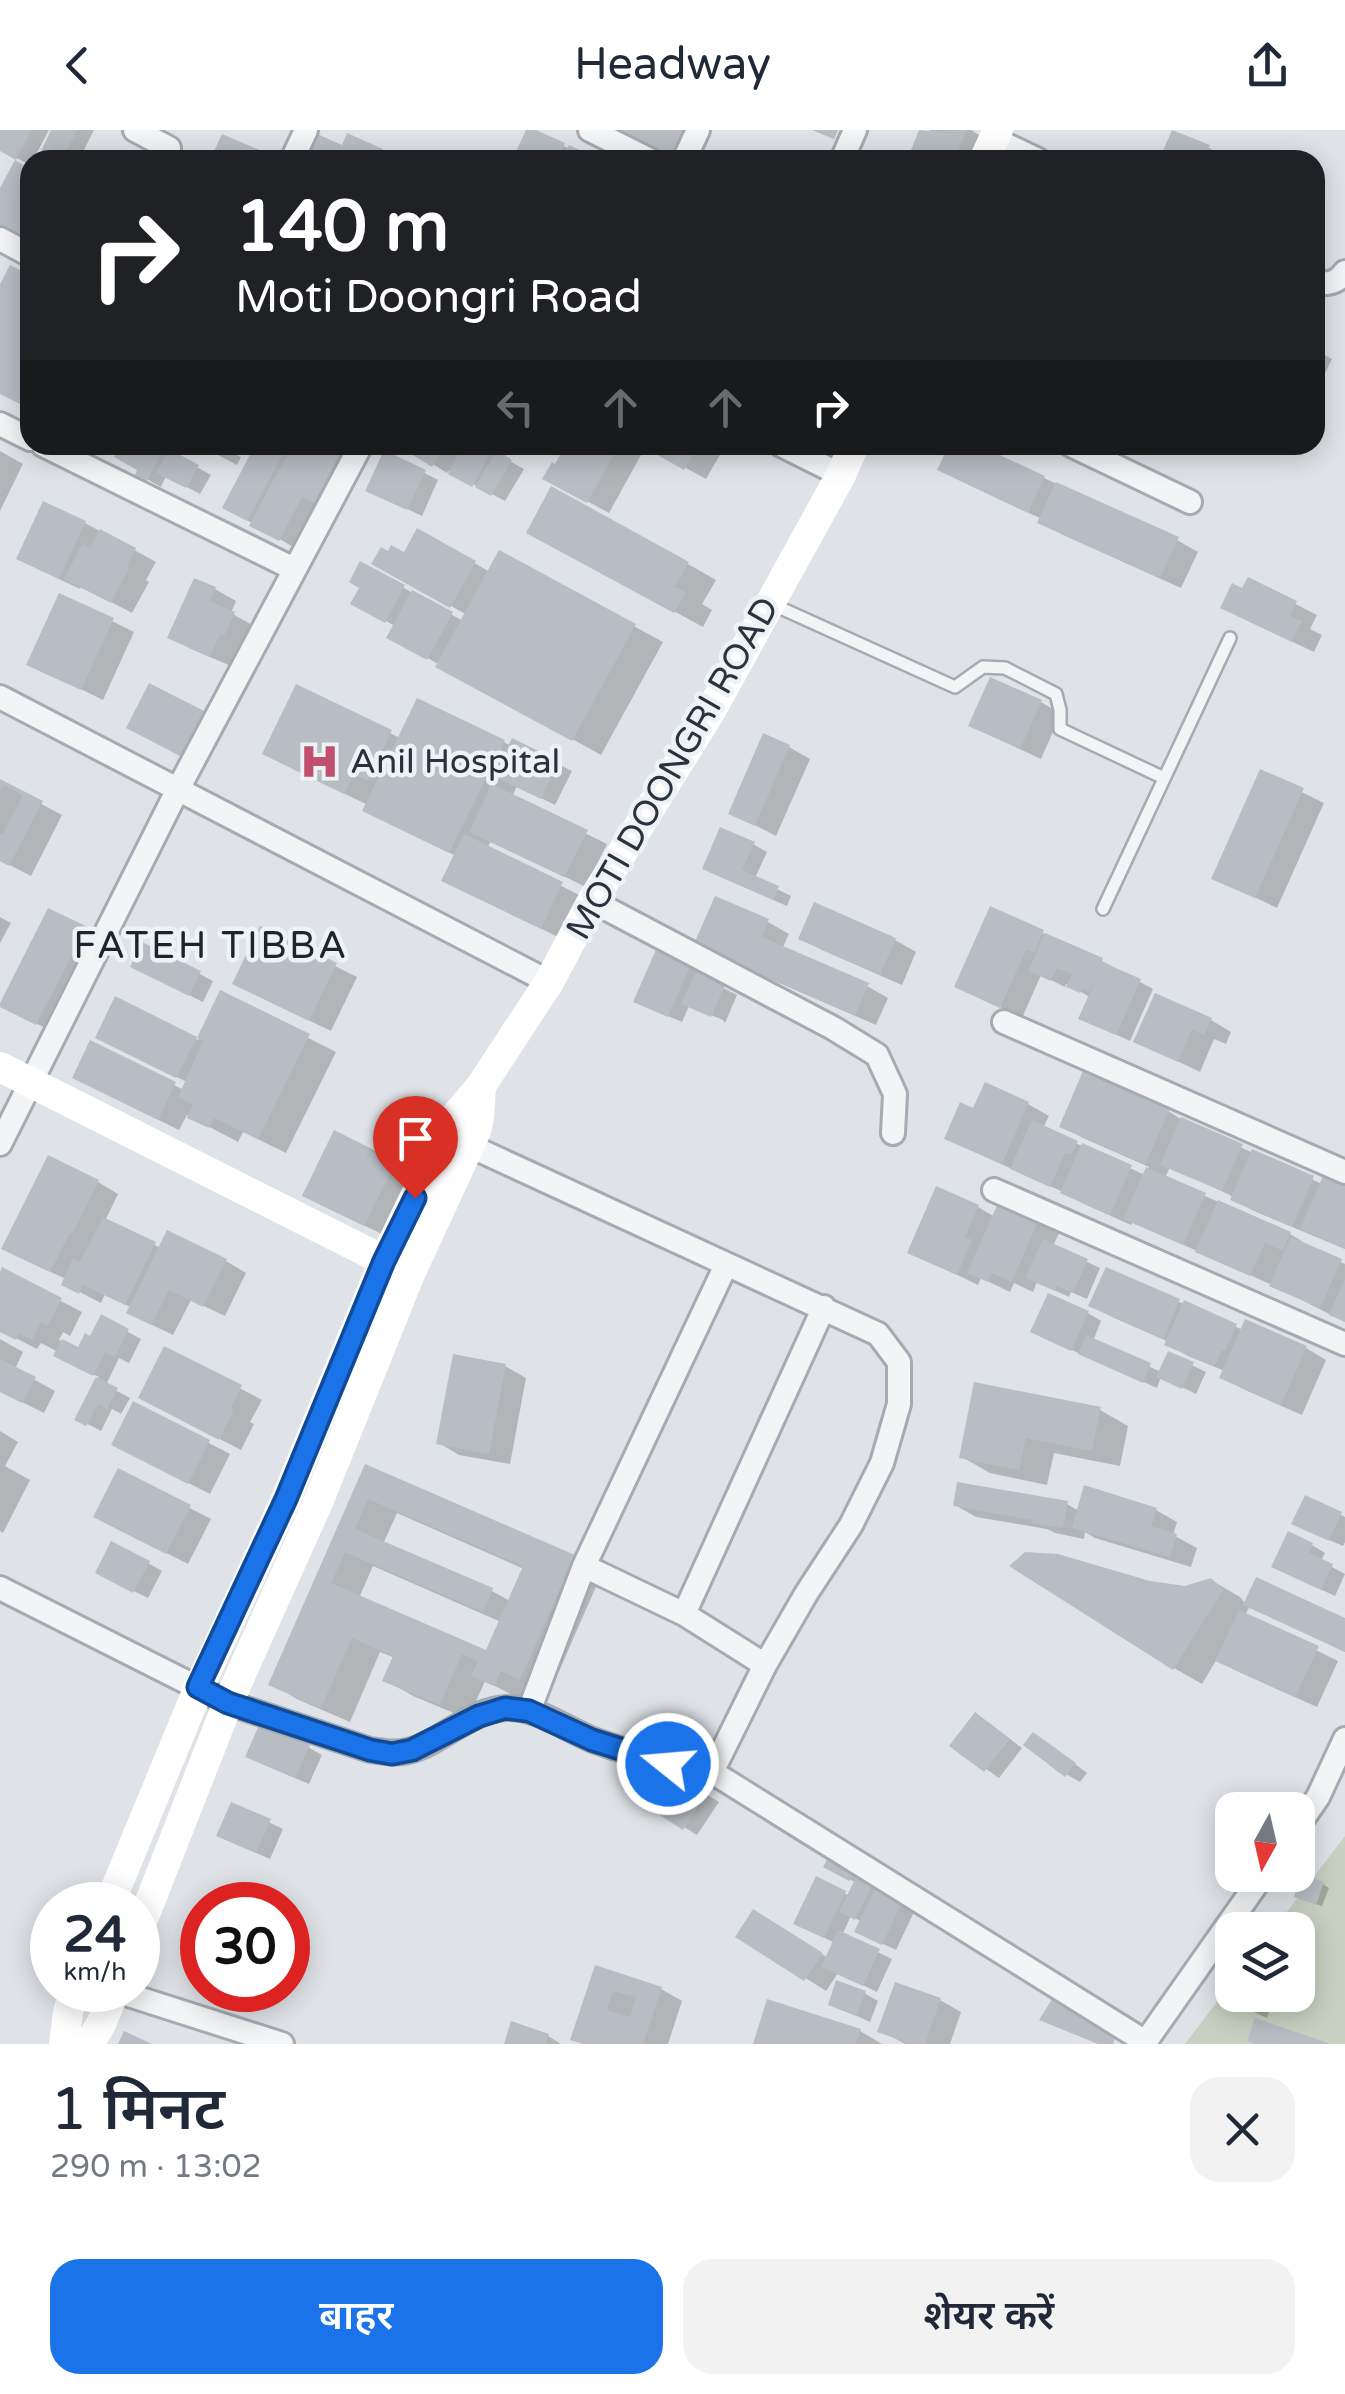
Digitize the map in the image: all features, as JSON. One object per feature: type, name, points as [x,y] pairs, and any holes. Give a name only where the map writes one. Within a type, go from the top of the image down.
[{"type":"street","points":[[135,130],[168,148]]},
{"type":"street","points":[[590,130],[630,150]]},
{"type":"street","points":[[1325,284],[1340,280],[1345,272]]},
{"type":"street","points":[[63,455],[294,569]]},
{"type":"street","points":[[0,1144],[178,790],[356,455]]},
{"type":"street","points":[[801,455],[840,475]]},
{"type":"street","name":"MOTI DOONGRI ROAD","points":[[118,1882],[198,1687],[276,1518],[456,1140],[476,1131],[481,1086],[709,714],[849,455]]},
{"type":"street","points":[[1092,455],[1190,502]]},
{"type":"street","points":[[0,697],[548,982]]},
{"type":"street","points":[[592,901],[877,1055],[894,1094],[893,1132]]},
{"type":"street","points":[[1004,1022],[1345,1172]]},
{"type":"street","points":[[0,1067],[397,1267]]},
{"type":"street","points":[[456,1140],[878,1334],[899,1362],[899,1404],[882,1464],[851,1525],[765,1666],[712,1772]]},
{"type":"street","points":[[994,1190],[1345,1344]]},
{"type":"street","points":[[529,1711],[584,1566],[726,1265]]},
{"type":"street","name":"MOTI DOONGRI ROAD","points":[[158,1882],[228,1703],[305,1530],[397,1267]]},
{"type":"street","points":[[684,1614],[824,1307]]},
{"type":"street","points":[[276,1518],[305,1530]]},
{"type":"street","points":[[584,1566],[684,1614],[765,1666]]},
{"type":"street","points":[[0,1588],[228,1703],[370,1750],[392,1754],[412,1750],[479,1716],[505,1708],[529,1711],[592,1740],[668,1764],[712,1772],[1144,2043],[1251,1892]]},
{"type":"street","points":[[1315,1801],[1345,1739]]},
{"type":"street","points":[[160,2008],[240,2038],[282,2044]]},
{"type":"street","points":[[64,2044],[68,2012]]},
{"type":"street","points":[[89,2044],[106,2012]]},
{"type":"lane","points":[[770,603],[955,687],[983,667],[1006,668],[1056,694],[1060,729],[1164,778]]},
{"type":"lane","points":[[1102,909],[1230,638]]},
{"type":"green space","points":[[1345,1836],[1345,2044],[1185,2044],[1215,2004],[1215,2012],[1315,2012],[1315,1912],[1287,1912],[1302,1892],[1315,1892],[1315,1875]]},
{"type":"building","points":[[0,130],[32,130],[16,160],[0,151]]},
{"type":"building","points":[[51,130],[77,130],[67,150],[42,150]]},
{"type":"building","points":[[526,130],[536,130],[565,143],[562,150],[517,150]]},
{"type":"building","points":[[614,130],[682,130],[673,150],[651,150],[612,134]]},
{"type":"building","points":[[812,130],[838,130],[834,139]]},
{"type":"building","points":[[919,130],[967,130],[958,150],[911,150]]},
{"type":"building","points":[[1172,130],[1210,145],[1208,150],[1163,150]]},
{"type":"building","points":[[315,133],[342,145],[347,133],[383,149],[383,150],[307,150]]},
{"type":"building","points":[[222,134],[260,150],[215,150]]},
{"type":"building","points":[[15,160],[20,163],[20,242],[0,231],[0,188]]},
{"type":"building","points":[[10,265],[20,270],[20,404],[0,394],[0,284]]},
{"type":"building","points":[[160,455],[147,481],[135,475],[137,470],[114,457]]},
{"type":"building","points":[[166,455],[180,455],[199,465],[186,488],[156,473]]},
{"type":"building","points":[[250,455],[283,455],[247,521],[222,508]]},
{"type":"building","points":[[287,455],[339,455],[314,503],[302,497],[279,541],[249,526]]},
{"type":"building","points":[[382,455],[394,455],[426,470],[407,510],[365,491]]},
{"type":"building","points":[[413,455],[440,455],[432,467]]},
{"type":"building","points":[[457,455],[489,455],[472,487],[448,474]]},
{"type":"building","points":[[494,455],[512,460],[491,496],[475,487]]},
{"type":"building","points":[[560,455],[613,455],[587,503],[542,479],[552,462],[555,464]]},
{"type":"building","points":[[658,455],[692,455],[684,470]]},
{"type":"building","points":[[944,455],[1000,455],[1045,476],[1028,513],[937,470]]},
{"type":"building","points":[[1056,482],[1179,537],[1160,578],[1037,523]]},
{"type":"building","points":[[551,486],[689,562],[675,587],[686,592],[674,613],[526,533]]},
{"type":"building","points":[[43,501],[86,521],[59,579],[16,559]]},
{"type":"building","points":[[417,528],[476,561],[450,608],[371,564],[381,547],[388,551],[391,545],[404,552]]},
{"type":"building","points":[[100,529],[136,548],[111,603],[64,579],[82,544],[90,548]]},
{"type":"building","points":[[499,550],[636,624],[572,741],[435,667]]},
{"type":"building","points":[[360,561],[405,585],[385,623],[350,604],[359,588],[349,582]]},
{"type":"building","points":[[1248,577],[1297,601],[1290,616],[1302,621],[1292,642],[1220,608],[1232,583],[1242,588]]},
{"type":"building","points":[[194,578],[216,587],[210,601],[235,612],[210,657],[167,638]]},
{"type":"building","points":[[412,590],[453,612],[427,660],[386,638]]},
{"type":"building","points":[[59,593],[114,618],[81,690],[26,665]]},
{"type":"building","points":[[990,677],[1042,700],[1020,749],[968,726]]},
{"type":"building","points":[[149,683],[204,711],[180,756],[126,728]]},
{"type":"building","points":[[296,684],[392,730],[368,781],[354,774],[344,794],[262,754]]},
{"type":"building","points":[[417,698],[505,740],[449,853],[362,811]]},
{"type":"building","points":[[763,733],[790,745],[755,826],[728,814]]},
{"type":"building","points":[[512,738],[559,761],[541,799],[493,776]]},
{"type":"building","points":[[1260,769],[1304,788],[1255,898],[1211,879]]},
{"type":"building","points":[[0,779],[43,801],[9,866],[0,861],[0,834],[23,795],[3,785],[0,791]]},
{"type":"building","points":[[492,784],[588,830],[564,877],[469,832]]},
{"type":"building","points":[[720,827],[755,842],[742,870],[779,886],[773,900],[702,869]]},
{"type":"building","points":[[464,834],[563,882],[541,929],[441,881]]},
{"type":"building","points":[[715,896],[769,919],[762,937],[869,983],[855,1015],[693,946]]},
{"type":"building","points":[[814,902],[896,938],[880,975],[798,939]]},
{"type":"building","points":[[990,906],[1044,930],[1034,953],[1026,950],[1000,1008],[954,987]]},
{"type":"building","points":[[48,908],[94,930],[83,953],[75,949],[36,1025],[0,1007],[0,1003]]},
{"type":"building","points":[[260,926],[337,963],[309,1021],[232,984]]},
{"type":"building","points":[[1045,933],[1141,979],[1116,1035],[1078,1019],[1095,981],[1088,992],[1082,989],[1080,993],[1066,987],[1072,974],[1057,968],[1051,981],[1028,971]]},
{"type":"building","points":[[142,942],[201,971],[189,996],[130,967]]},
{"type":"building","points":[[658,945],[693,960],[668,1017],[633,1002]]},
{"type":"building","points":[[696,972],[725,985],[711,1017],[681,1004]]},
{"type":"building","points":[[220,990],[310,1034],[258,1139],[214,1118],[209,1128],[187,1118],[193,1105],[178,1097],[203,1041],[197,1038]]},
{"type":"building","points":[[1155,993],[1212,1018],[1204,1035],[1192,1029],[1178,1062],[1133,1042]]},
{"type":"building","points":[[115,996],[197,1037],[176,1078],[95,1038]]},
{"type":"building","points":[[90,1040],[176,1082],[158,1120],[72,1078]]},
{"type":"building","points":[[1083,1071],[1170,1109],[1145,1164],[1059,1127]]},
{"type":"building","points":[[985,1082],[1029,1102],[1002,1164],[944,1139],[960,1102],[973,1108]]},
{"type":"building","points":[[1181,1117],[1243,1144],[1222,1191],[1160,1165]]},
{"type":"building","points":[[1032,1120],[1078,1141],[1071,1155],[1065,1153],[1050,1187],[1010,1169]]},
{"type":"building","points":[[334,1130],[396,1161],[364,1226],[302,1196]]},
{"type":"building","points":[[1082,1143],[1132,1165],[1110,1215],[1060,1193]]},
{"type":"building","points":[[1252,1149],[1314,1176],[1292,1227],[1230,1200]]},
{"type":"building","points":[[48,1155],[99,1180],[50,1272],[1,1249]]},
{"type":"building","points":[[1146,1167],[1206,1193],[1183,1245],[1123,1219]]},
{"type":"building","points":[[1323,1176],[1345,1186],[1345,1249],[1300,1229]]},
{"type":"building","points":[[936,1186],[979,1205],[965,1237],[972,1240],[957,1275],[907,1253]]},
{"type":"building","points":[[1218,1200],[1291,1232],[1283,1251],[1265,1243],[1250,1276],[1195,1252]]},
{"type":"building","points":[[999,1201],[1039,1219],[1012,1282],[992,1273],[988,1282],[967,1273]]},
{"type":"building","points":[[103,1217],[156,1242],[125,1305],[83,1285],[79,1294],[61,1285],[73,1258],[80,1262]]},
{"type":"building","points":[[167,1230],[227,1259],[203,1307],[169,1290],[151,1325],[126,1313]]},
{"type":"building","points":[[1291,1237],[1342,1259],[1320,1308],[1269,1286]]},
{"type":"building","points":[[1043,1239],[1088,1259],[1073,1293],[1057,1286],[1055,1291],[1025,1278]]},
{"type":"building","points":[[2,1267],[62,1298],[48,1326],[41,1322],[32,1340],[19,1333],[16,1340],[0,1332]]},
{"type":"building","points":[[1106,1267],[1180,1299],[1163,1339],[1088,1306]]},
{"type":"building","points":[[1345,1279],[1345,1322],[1329,1315]]},
{"type":"building","points":[[1048,1293],[1089,1311],[1071,1351],[1030,1332]]},
{"type":"building","points":[[1184,1300],[1237,1324],[1214,1366],[1164,1345]]},
{"type":"building","points":[[101,1314],[129,1329],[115,1357],[105,1353],[93,1376],[53,1356],[62,1339],[78,1347],[85,1333],[90,1336]]},
{"type":"building","points":[[1245,1319],[1307,1346],[1281,1405],[1219,1378]]},
{"type":"building","points":[[1086,1335],[1151,1363],[1143,1383],[1078,1354]]},
{"type":"building","points":[[164,1346],[242,1385],[219,1440],[138,1398]]},
{"type":"building","points":[[1168,1351],[1194,1362],[1182,1389],[1156,1377]]},
{"type":"building","points":[[453,1354],[506,1364],[489,1454],[436,1444]]},
{"type":"building","points":[[0,1359],[36,1377],[22,1403],[0,1392]]},
{"type":"building","points":[[96,1377],[118,1388],[107,1409],[98,1404],[86,1426],[74,1420]]},
{"type":"building","points":[[974,1382],[1101,1407],[1092,1451],[1026,1438],[1019,1470],[959,1458]]},
{"type":"building","points":[[133,1401],[210,1440],[188,1484],[111,1445]]},
{"type":"building","points":[[365,1464],[575,1555],[520,1680],[501,1671],[494,1686],[471,1676],[478,1661],[462,1654],[440,1705],[382,1681],[393,1656],[352,1638],[321,1708],[268,1685]],"holes":[[[368,1499],[523,1566],[486,1650],[331,1583],[345,1552],[483,1612],[493,1588],[355,1529]]]},
{"type":"building","points":[[118,1468],[191,1505],[166,1554],[93,1517]]},
{"type":"building","points":[[957,1482],[1068,1501],[1063,1528],[953,1506]]},
{"type":"building","points":[[1084,1485],[1157,1508],[1151,1526],[1177,1534],[1170,1557],[1072,1528]]},
{"type":"building","points":[[1305,1495],[1342,1512],[1329,1541],[1291,1524]]},
{"type":"building","points":[[1288,1531],[1313,1543],[1309,1553],[1333,1564],[1321,1590],[1271,1567]]},
{"type":"building","points":[[111,1541],[150,1561],[133,1593],[95,1573]]},
{"type":"building","points":[[1025,1552],[1058,1554],[1150,1581],[1185,1586],[1211,1578],[1223,1590],[1173,1670],[1009,1566]]},
{"type":"building","points":[[1256,1577],[1345,1618],[1345,1652],[1243,1605]]},
{"type":"building","points":[[1239,1610],[1319,1646],[1295,1697],[1215,1661]]},
{"type":"building","points":[[975,1712],[1010,1739],[984,1772],[949,1746]]},
{"type":"building","points":[[260,1723],[310,1745],[295,1778],[245,1757]]},
{"type":"building","points":[[1033,1732],[1076,1763],[1065,1777],[1023,1745]]},
{"type":"building","points":[[672,1771],[707,1792],[683,1830],[649,1808]]},
{"type":"building","points":[[231,1802],[271,1819],[256,1853],[216,1836]]},
{"type":"building","points":[[833,1850],[858,1865],[849,1881],[823,1867]]},
{"type":"building","points":[[858,1873],[874,1881],[855,1920],[839,1912]]},
{"type":"building","points":[[816,1876],[846,1891],[824,1938],[793,1924]]},
{"type":"building","points":[[1315,1879],[1324,1882],[1316,1905],[1294,1897],[1296,1892],[1315,1892]]},
{"type":"building","points":[[877,1885],[904,1898],[882,1945],[854,1932]]},
{"type":"building","points":[[753,1909],[823,1953],[804,1981],[735,1937]]},
{"type":"building","points":[[838,1930],[880,1949],[863,1986],[821,1967]]},
{"type":"building","points":[[595,1965],[662,1987],[643,2044],[583,2044],[570,2040]],"holes":[[[613,1991],[636,1997],[630,2017],[607,2010]]]},
{"type":"building","points":[[836,1980],[866,1991],[856,2016],[828,2005]]},
{"type":"building","points":[[895,1982],[941,1998],[925,2044],[912,2044],[877,2032]]},
{"type":"building","points":[[1054,1996],[1116,2035],[1113,2044],[1098,2044],[1039,2020]]},
{"type":"building","points":[[767,1999],[861,2029],[856,2044],[753,2044]]},
{"type":"building","points":[[1255,2018],[1328,2044],[1255,2044],[1247,2041]]},
{"type":"building","points":[[511,2021],[549,2034],[546,2044],[504,2044]]},
{"type":"building","points":[[124,2031],[152,2044],[118,2044]]},
{"type":"place","name":"Anil Hospital","points":[[320,761]]},
{"type":"district","name":"FATEH TIBBA","points":[[211,945]]},
{"type":"route","points":[[415,1198],[384,1261],[286,1499],[198,1687],[228,1703],[392,1754],[412,1750],[479,1716],[505,1708],[529,1711],[592,1740],[668,1764]]}]
